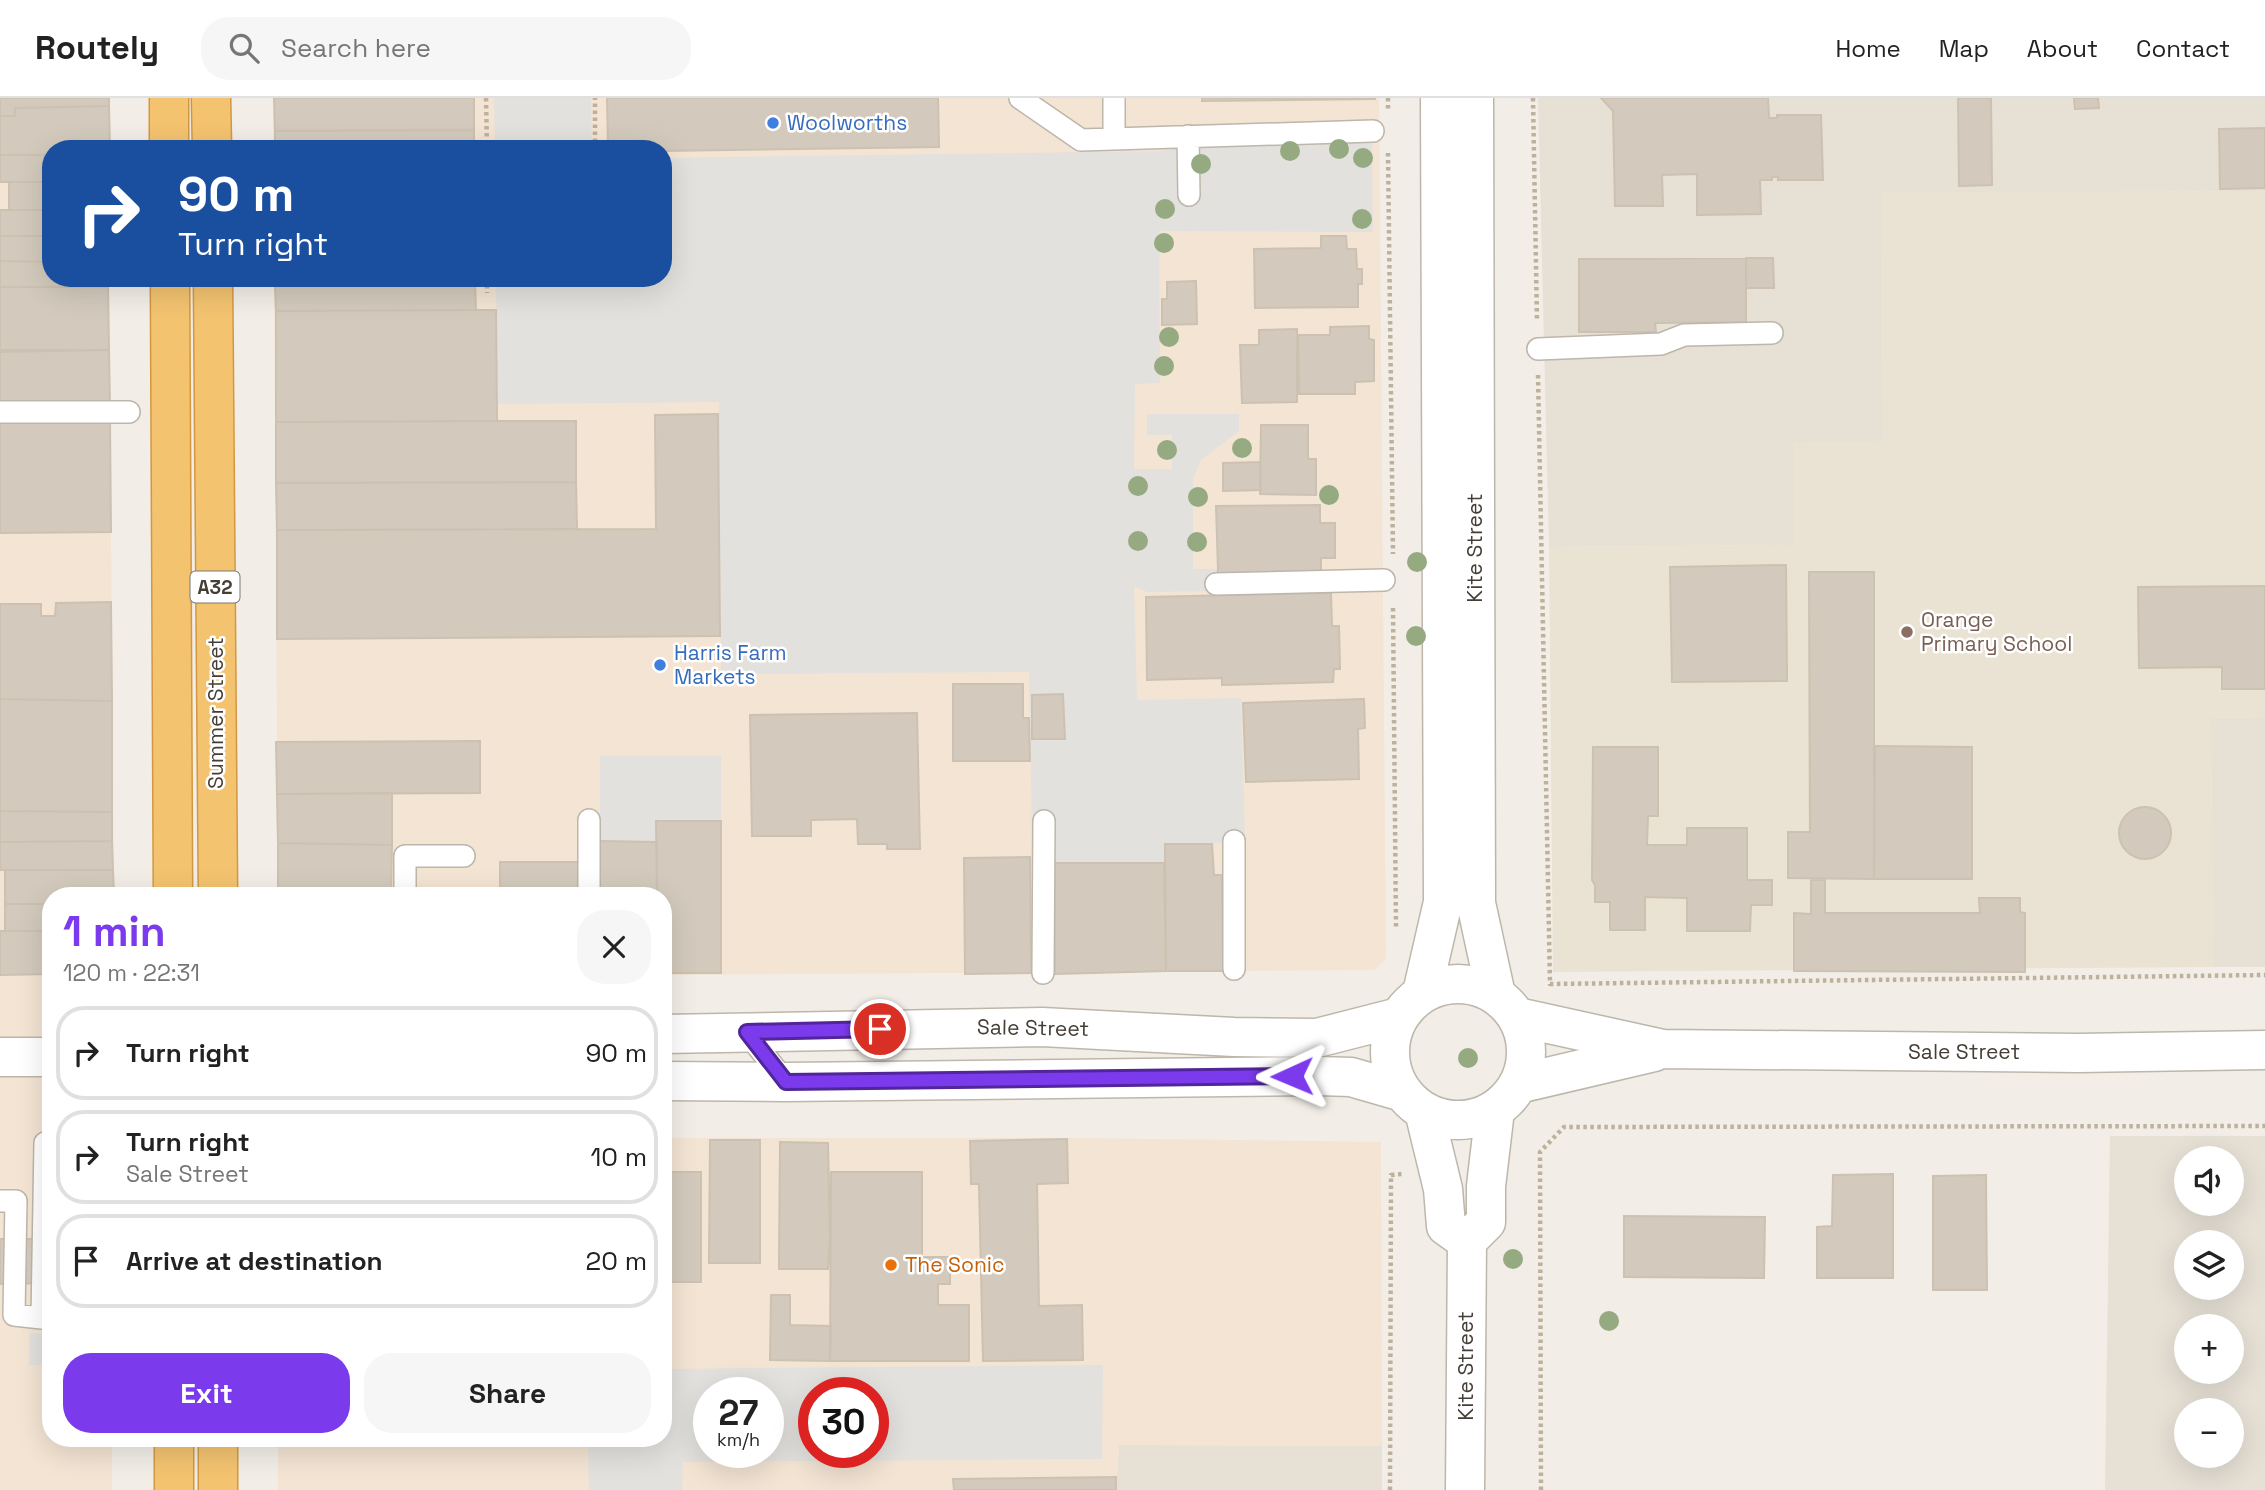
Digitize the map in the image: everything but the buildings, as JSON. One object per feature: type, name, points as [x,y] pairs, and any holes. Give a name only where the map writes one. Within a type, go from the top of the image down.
[{"type":"highway","points":[[169,98],[169,140]]},
{"type":"highway","points":[[211,98],[212,140]]},
{"type":"highway","name":"Summer Street","points":[[170,287],[173,887]]},
{"type":"highway","name":"Summer Street","points":[[213,287],[218,887]]},
{"type":"highway","points":[[174,1447],[174,1490]]},
{"type":"highway","points":[[218,1447],[218,1490]]},
{"type":"street","name":"Kite Street","points":[[1411,1005],[1443,902],[1440,98]]},
{"type":"street","name":"Kite Street","points":[[1474,98],[1475,903],[1506,1006]]},
{"type":"street","points":[[1459,983],[1479,987],[1506,1006],[1525,1039],[1526,1062],[1506,1097],[1486,1186],[1486,1222],[1467,1241],[1446,1226],[1438,1173],[1414,1101],[1394,1075],[1390,1055],[1392,1036],[1411,1005],[1440,986],[1459,983]]},
{"type":"street","name":"Sale Street","points":[[672,1034],[1042,1027],[1234,1037],[1317,1038],[1411,1005]]},
{"type":"street","name":"Sale Street","points":[[1506,1006],[1663,1049],[2078,1053],[2265,1050]]},
{"type":"street","name":"Sale Street","points":[[1506,1097],[1663,1049]]},
{"type":"street","points":[[0,1056],[42,1057]]},
{"type":"street","points":[[672,1081],[1351,1077],[1414,1101],[1441,1118],[1460,1120],[1478,1117],[1506,1097]]},
{"type":"street","name":"Kite Street","points":[[1465,1490],[1467,1241]]},
{"type":"lane","points":[[1020,98],[1081,140],[1383,132]]},
{"type":"lane","points":[[1114,98],[1114,139]]},
{"type":"lane","points":[[1188,136],[1189,195]]},
{"type":"lane","points":[[1538,349],[1661,344],[1684,335],[1772,332]]},
{"type":"lane","points":[[0,412],[129,412]]},
{"type":"lane","points":[[1216,583],[1389,573]]},
{"type":"lane","points":[[589,820],[589,887]]},
{"type":"lane","points":[[1043,973],[1044,821]]},
{"type":"lane","points":[[1234,841],[1234,969]]},
{"type":"lane","points":[[405,887],[405,856],[464,856]]},
{"type":"lane","points":[[747,1032],[786,1082]]},
{"type":"lane","points":[[42,1201],[8,1201],[15,1315],[42,1318]]},
{"type":"path","points":[[486,98],[487,140]]},
{"type":"path","points":[[595,98],[595,140]]},
{"type":"path","points":[[1388,98],[1383,132],[1389,573]]},
{"type":"path","points":[[1533,98],[1550,984],[2265,975]]},
{"type":"path","points":[[487,287],[487,293]]},
{"type":"path","points":[[1393,606],[1396,940]]},
{"type":"path","points":[[1541,1490],[1541,1153],[1564,1127],[2265,1126]]},
{"type":"path","points":[[1390,1490],[1391,1175],[1438,1173]]},
{"type":"shaded area","points":[[0,98],[42,140],[42,287],[109,287],[114,887],[42,887],[42,1447],[112,1447],[112,1490],[0,1490]]},
{"type":"shaded area","points":[[273,98],[1379,98],[1386,959],[1374,970],[672,975],[672,887],[278,887],[274,287],[672,287],[672,140],[273,140]]},
{"type":"shaded area","points":[[494,98],[591,98],[592,140],[495,140]]},
{"type":"shaded area","points":[[1538,98],[2265,98],[2265,191],[1882,193],[1883,441],[1794,545],[1549,547]]},
{"type":"shaded area","points":[[1372,143],[1373,232],[1159,231],[1160,383],[1135,384],[1134,469],[1172,469],[1172,435],[1147,435],[1147,414],[1239,414],[1239,431],[1201,460],[1193,478],[1193,569],[1218,569],[1219,591],[1147,592],[1134,586],[1137,700],[1241,698],[1245,843],[1164,844],[1164,863],[1054,863],[1054,833],[1032,833],[1029,672],[721,674],[719,402],[497,404],[496,287],[672,287],[672,158],[1159,151],[1209,146]]},
{"type":"shaded area","name":"Orange Primary School","points":[[2265,191],[2265,717],[2211,718],[2213,967],[1553,972],[1549,547],[1794,545],[1793,442],[1883,441],[1882,192]]},
{"type":"shaded area","points":[[2265,717],[2265,967],[2213,967],[2211,718]]},
{"type":"shaded area","points":[[600,756],[721,756],[721,821],[657,821],[657,842],[600,841]]},
{"type":"shaded area","points":[[2110,1136],[2265,1136],[2265,1490],[2105,1490]]},
{"type":"shaded area","points":[[672,1138],[1074,1138],[1381,1142],[1382,1446],[1119,1445],[1116,1490],[278,1490],[278,1447],[672,1447]]},
{"type":"shaded area","points":[[30,1333],[42,1334],[42,1365],[29,1365]]},
{"type":"shaded area","points":[[1103,1365],[1102,1459],[889,1461],[889,1377],[798,1377],[798,1461],[784,1461],[784,1377],[693,1377],[693,1462],[683,1462],[682,1490],[589,1490],[588,1447],[672,1447],[672,1369]]},
{"type":"shaded area","points":[[1119,1445],[1382,1446],[1382,1490],[1116,1490]]},
{"type":"place","name":"Woolworths","points":[[773,123]]},
{"type":"place","name":"Orange Primary School","points":[[1907,632]]},
{"type":"place","name":"Harris Farm Markets","points":[[660,665]]},
{"type":"place","name":"The Sonic","points":[[891,1265]]},
{"type":"route","points":[[880,1029],[747,1032],[786,1082],[1292,1076]]}]
